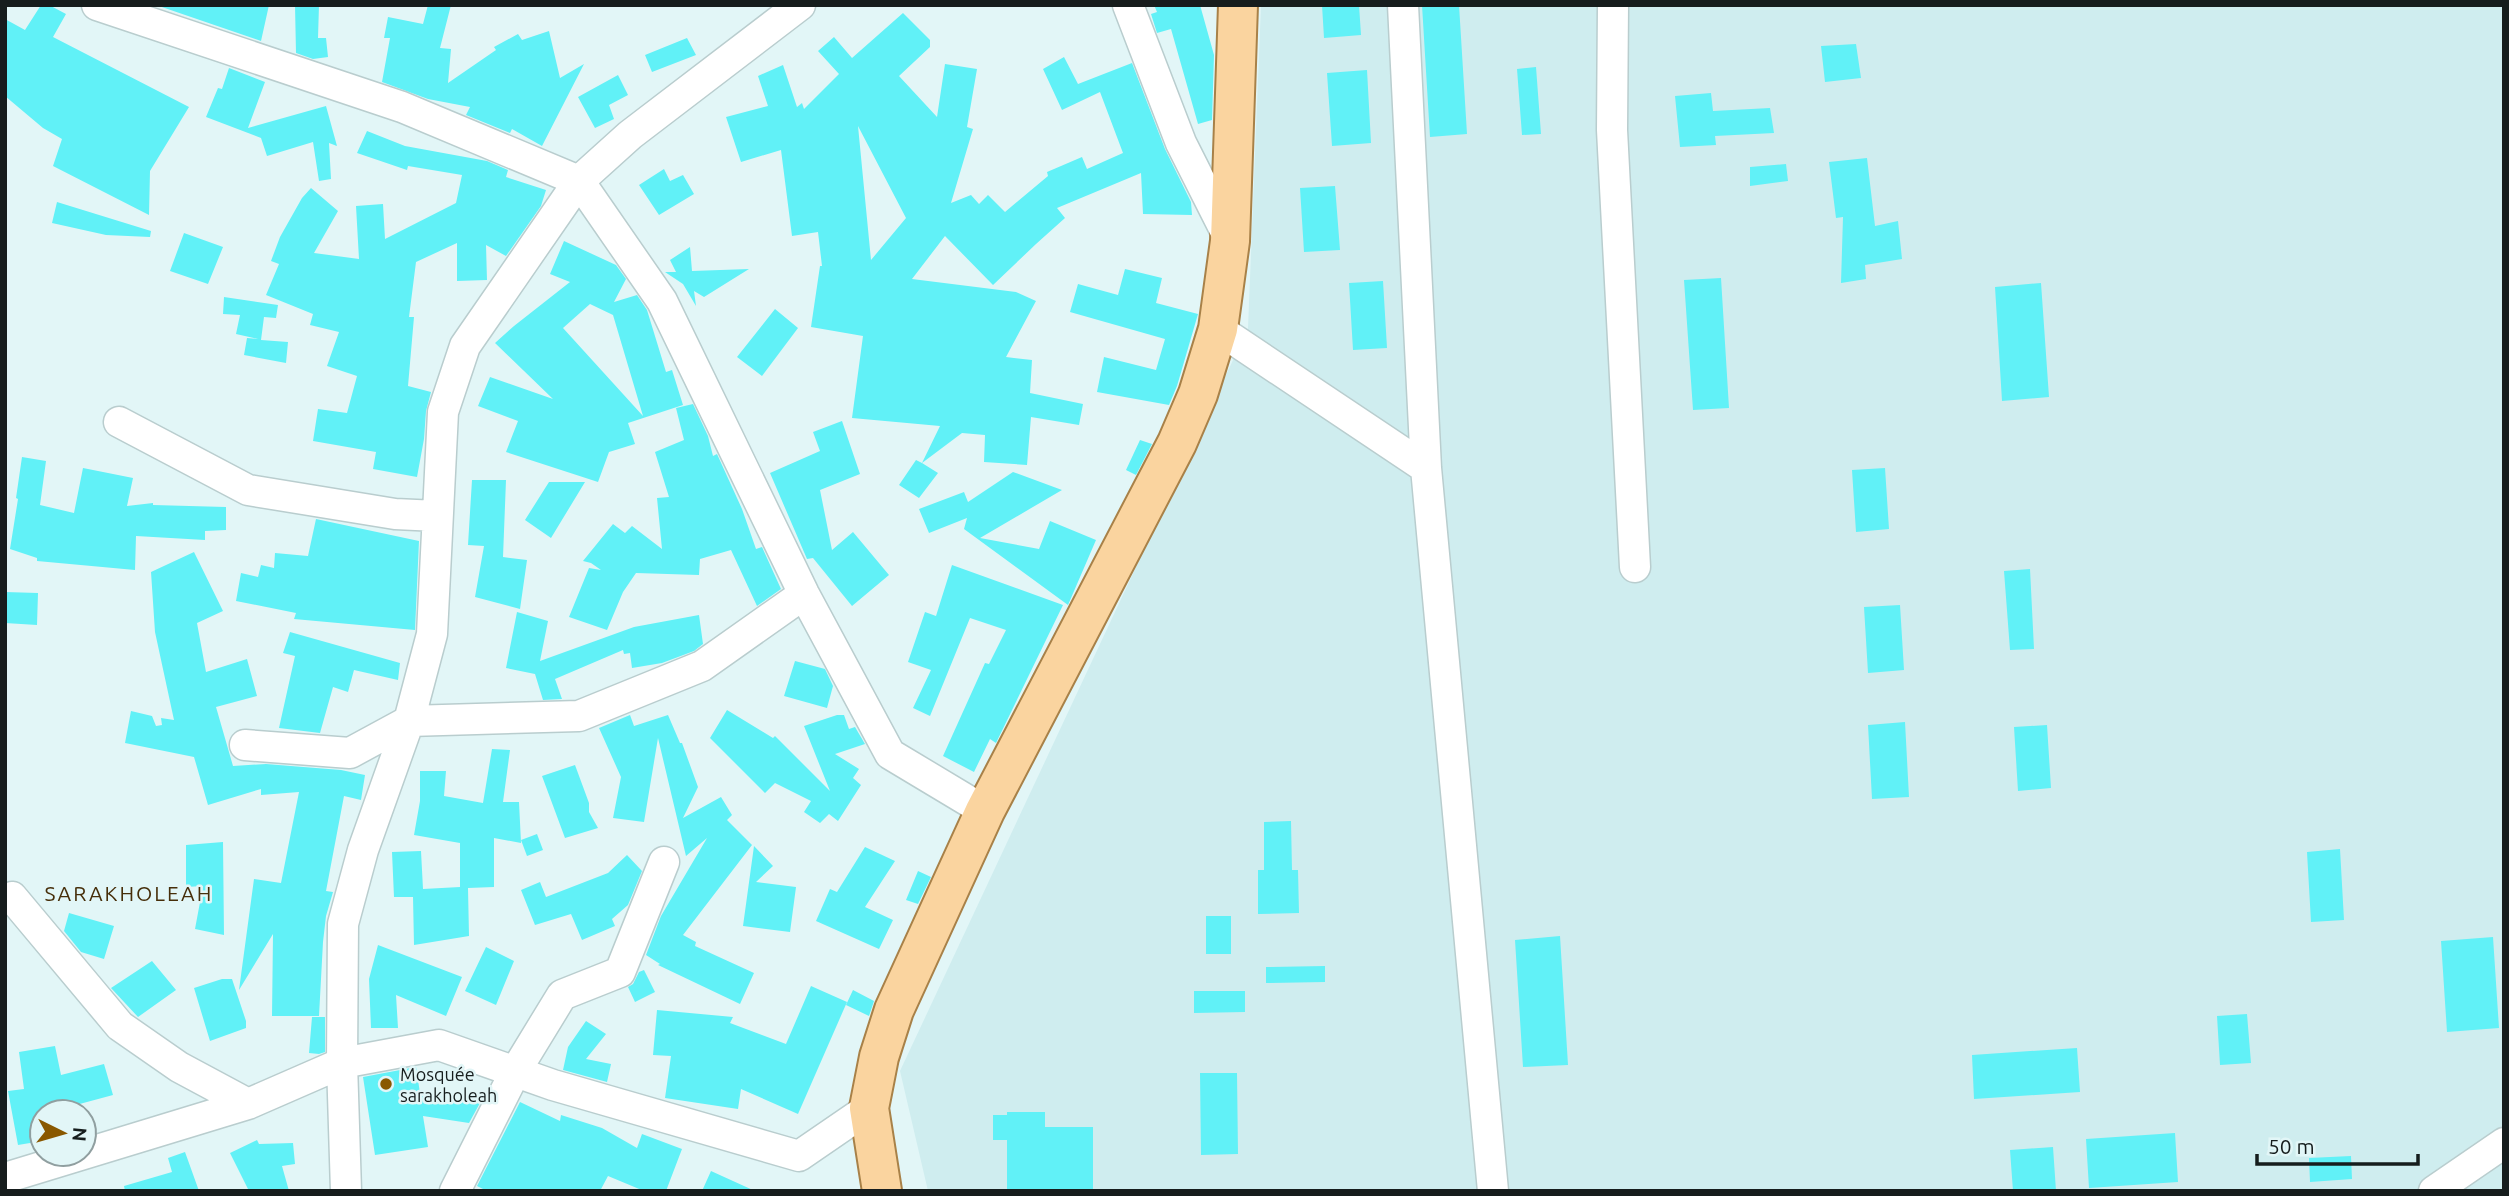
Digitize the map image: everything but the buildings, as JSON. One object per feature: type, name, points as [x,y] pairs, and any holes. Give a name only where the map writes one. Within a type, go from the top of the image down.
[{"type":"main road","points":[[882,1191],[869,1108],[879,1057],[894,1010],[985,811],[1177,443],[1198,394],[1217,329],[1230,241],[1238,5]]},
{"type":"street","points":[[97,5],[402,107],[579,180],[662,300],[804,594],[890,754],[985,811]]},
{"type":"street","points":[[346,1191],[342,1063],[343,924],[363,850],[410,721],[432,635],[443,412],[465,346],[579,180],[631,135],[800,5]]},
{"type":"street","points":[[1128,5],[1181,143],[1230,241]]},
{"type":"street","points":[[1403,5],[1426,468],[1493,1191]]},
{"type":"street","points":[[1613,5],[1612,130],[1635,567]]},
{"type":"street","points":[[1217,329],[1426,468]]},
{"type":"street","points":[[119,422],[248,490],[395,514],[437,516]]},
{"type":"street","points":[[245,745],[350,753],[410,721],[579,716],[702,666],[804,594]]},
{"type":"street","points":[[455,1191],[514,1072],[562,995],[620,972],[664,862]]},
{"type":"street","points":[[12,897],[120,1026],[179,1067],[248,1104]]},
{"type":"street","points":[[5,1178],[248,1104],[342,1063],[439,1045],[566,1089],[799,1156],[869,1108]]},
{"type":"street","points":[[2434,1191],[2504,1143]]},
{"type":"shaded area","points":[[1261,5],[2504,5],[2504,1191],[928,1191],[900,1071],[1248,328]]},
{"type":"place","name":"Mosquée sarakholeah","points":[[386,1084]]},
{"type":"district","name":"SARAKHOLEAH","points":[[129,893]]}]
